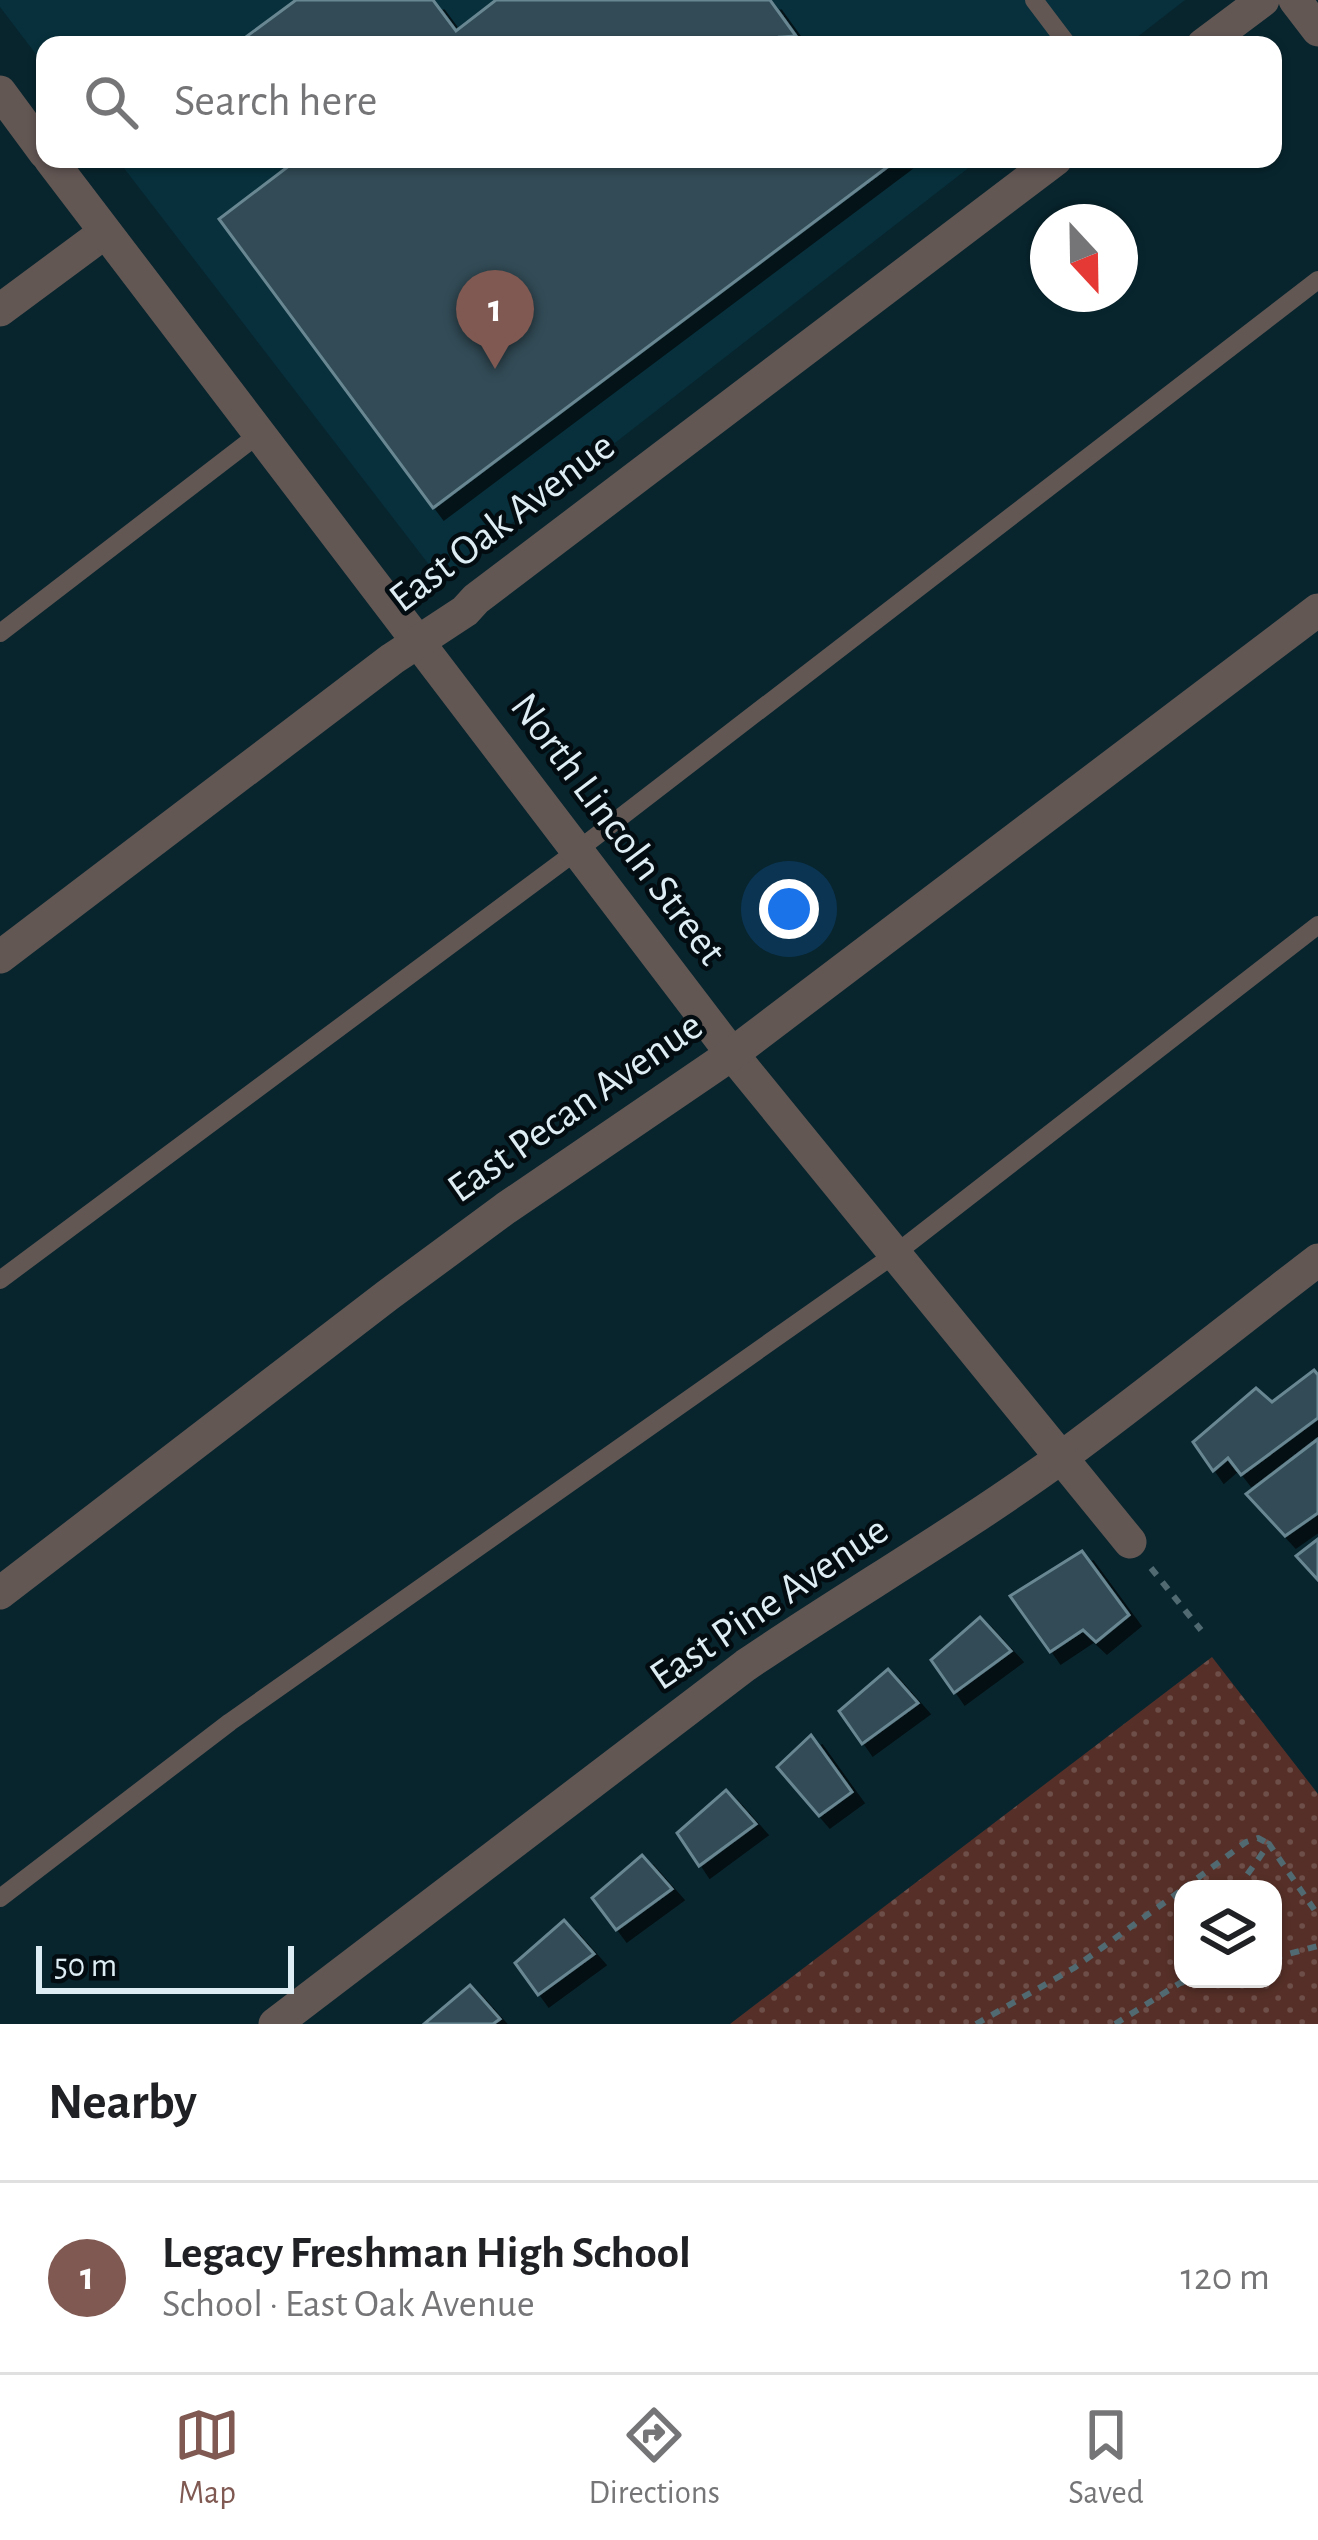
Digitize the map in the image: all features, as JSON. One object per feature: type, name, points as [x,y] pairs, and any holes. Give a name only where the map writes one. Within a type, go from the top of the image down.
[{"type":"street","points":[[1215,36],[1263,0]]},
{"type":"street","points":[[1295,0],[1318,30]]},
{"type":"street","name":"North Lincoln Street","points":[[0,92],[36,141]]},
{"type":"street","name":"North Lincoln Street","points":[[56,168],[732,1054],[1130,1542]]},
{"type":"street","name":"East Oak Avenue","points":[[0,957],[465,611],[1044,168]]},
{"type":"street","points":[[0,310],[104,232]]},
{"type":"street","name":"East Pecan Avenue","points":[[0,1593],[494,1217],[732,1054],[1318,610]]},
{"type":"street","name":"East Pine Avenue","points":[[274,2024],[746,1665],[903,1566],[1060,1458],[1318,1260]]},
{"type":"lane","points":[[1034,0],[1061,36]]},
{"type":"lane","points":[[0,1280],[578,850],[1318,280]]},
{"type":"lane","points":[[0,633],[259,434]]},
{"type":"lane","points":[[0,1898],[230,1722],[895,1254],[1318,925]]},
{"type":"path","points":[[1130,1542],[1202,1630]]},
{"type":"path","points":[[1195,1880],[1246,1841],[1258,1838],[1269,1844],[1318,1915]]},
{"type":"path","points":[[1243,1880],[1269,1844]]},
{"type":"path","points":[[976,2024],[1074,1968],[1174,1896]]},
{"type":"path","points":[[1282,1956],[1318,1946]]},
{"type":"path","points":[[1115,2024],[1174,1985]]},
{"type":"shaded area","points":[[0,0],[1185,0],[1139,36],[36,36],[36,54],[0,7]]},
{"type":"shaded area","points":[[124,168],[968,168],[440,579]]},
{"type":"shaded area","points":[[1212,1657],[1318,1794],[1318,2024],[730,2024]]},
{"type":"building","points":[[296,0],[433,0],[456,31],[496,0],[770,0],[796,36],[247,36]]},
{"type":"building","points":[[286,168],[886,168],[433,508],[219,219]]},
{"type":"building","points":[[1314,1370],[1318,1418],[1241,1475],[1228,1458],[1213,1471],[1193,1442],[1256,1388],[1272,1402]]},
{"type":"building","points":[[1318,1439],[1318,1513],[1285,1536],[1246,1494]]},
{"type":"building","points":[[1318,1539],[1318,1580],[1296,1556]]},
{"type":"building","points":[[1082,1551],[1129,1615],[1096,1642],[1083,1630],[1050,1652],[1010,1596]]},
{"type":"building","points":[[980,1617],[1011,1651],[954,1693],[931,1660]]},
{"type":"building","points":[[888,1669],[918,1703],[862,1744],[839,1711]]},
{"type":"building","points":[[811,1735],[852,1792],[819,1816],[777,1767]]},
{"type":"building","points":[[726,1790],[756,1824],[699,1866],[677,1833]]},
{"type":"building","points":[[642,1855],[672,1889],[616,1930],[592,1898]]},
{"type":"building","points":[[564,1920],[594,1954],[538,1995],[515,1963]]},
{"type":"building","points":[[470,1985],[500,2019],[493,2024],[424,2024]]},
{"type":"place","name":"Legacy Freshman High School","points":[[495,369]]}]
